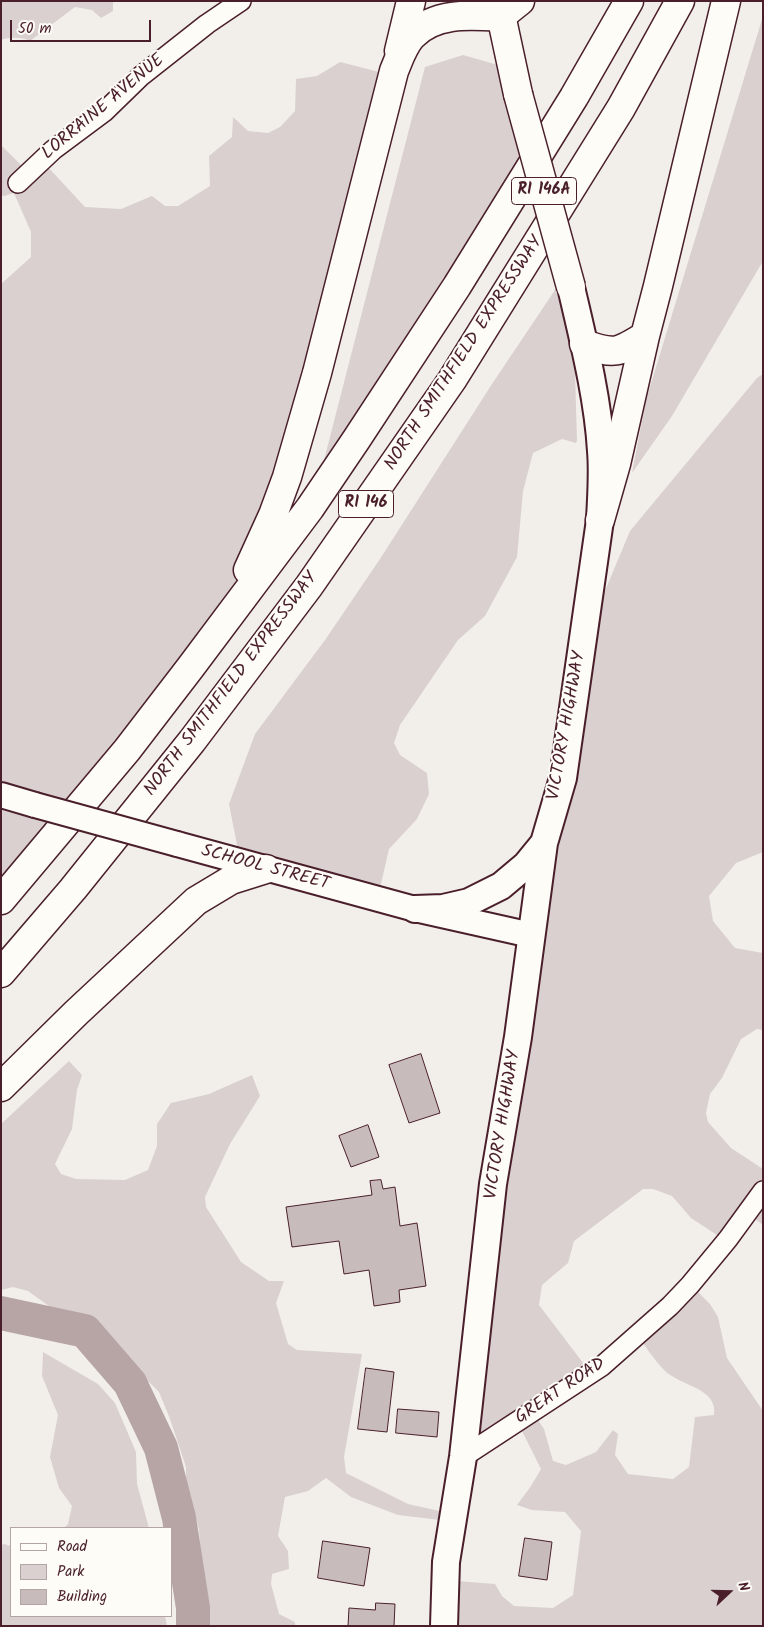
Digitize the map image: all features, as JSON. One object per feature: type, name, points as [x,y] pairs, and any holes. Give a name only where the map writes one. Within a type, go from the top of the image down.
[{"type":"main road","points":[[190,668],[243,580],[273,515],[287,478],[317,373],[411,1]]},
{"type":"main road","name":"RI 146","points":[[1,900],[127,750],[310,508],[457,286],[574,97],[629,1]]},
{"type":"main road","name":"NORTH SMITHFIELD EXPRESSWAY","points":[[1,973],[73,889],[208,720],[309,586],[452,380],[621,108],[680,1]]},
{"type":"main road","points":[[600,520],[616,464],[726,1]]},
{"type":"main road","points":[[394,71],[411,37],[430,23],[457,16],[473,15],[506,6]]},
{"type":"main road","name":"VICTORY HIGHWAY","points":[[463,1457],[493,1184],[518,1037],[544,843],[563,778],[600,520],[602,481],[601,450],[584,344],[571,287],[518,94],[506,6]]},
{"type":"main road","points":[[584,344],[604,351],[623,350],[645,336]]},
{"type":"main road","points":[[415,909],[443,908],[469,902],[501,886],[526,865],[544,843]]},
{"type":"main road","points":[[1,1087],[76,1013],[196,902],[231,880],[266,869]]},
{"type":"main road","name":"RI 146A","points":[[444,1626],[446,1562],[463,1457]]},
{"type":"street","name":"LORRAINE AVENUE","points":[[18,183],[53,150],[104,112],[141,76],[207,24],[241,1]]},
{"type":"street","name":"SCHOOL STREET","points":[[1,795],[415,909],[531,936]]},
{"type":"street","name":"GREAT ROAD","points":[[463,1457],[609,1360],[670,1306],[728,1239],[763,1190]]},
{"type":"green space","points":[[1,1],[113,1],[113,11],[101,18],[92,10],[75,7],[30,41],[16,38],[1,40]]},
{"type":"green space","points":[[763,16],[763,261],[672,416],[632,473],[646,400]]},
{"type":"green space","points":[[463,55],[505,67],[530,160],[322,468],[425,67]]},
{"type":"green space","points":[[340,62],[383,73],[296,431],[242,573],[229,597],[1,890],[1,284],[31,257],[31,232],[14,193],[1,195],[1,145],[28,172],[46,165],[85,207],[121,209],[152,196],[165,206],[178,206],[210,186],[209,156],[232,137],[233,117],[248,131],[268,133],[280,127],[295,111],[296,79],[317,76]]},
{"type":"green space","points":[[557,287],[575,373],[577,441],[576,443],[562,439],[533,453],[523,491],[517,557],[485,616],[458,640],[400,725],[394,743],[400,755],[427,773],[429,794],[417,819],[389,849],[378,897],[238,858],[229,804],[255,734],[325,640],[380,559],[492,384]]},
{"type":"green space","points":[[763,374],[763,852],[736,863],[709,896],[713,921],[735,948],[763,953],[763,1030],[757,1029],[741,1039],[722,1078],[710,1094],[706,1113],[708,1122],[731,1148],[763,1169],[763,1225],[749,1214],[726,1241],[691,1218],[672,1196],[653,1189],[643,1189],[574,1241],[568,1263],[542,1285],[539,1305],[590,1372],[536,1417],[544,1429],[553,1461],[566,1465],[596,1452],[613,1430],[618,1434],[615,1455],[628,1474],[673,1479],[689,1467],[695,1417],[714,1415],[714,1406],[710,1399],[697,1388],[665,1371],[638,1337],[695,1289],[710,1304],[718,1317],[727,1358],[763,1411],[763,1626],[441,1626],[443,1580],[495,1584],[502,1596],[514,1606],[553,1608],[573,1595],[581,1531],[565,1512],[532,1510],[517,1505],[541,1469],[518,1423],[468,1451],[581,648],[630,531],[757,378]]},
{"type":"green space","points":[[69,1061],[82,1075],[77,1090],[72,1129],[55,1164],[61,1174],[76,1179],[125,1180],[148,1170],[157,1146],[157,1124],[171,1103],[209,1094],[252,1075],[260,1096],[230,1144],[205,1197],[206,1207],[241,1262],[269,1281],[284,1281],[276,1303],[288,1344],[297,1350],[362,1354],[344,1457],[346,1473],[408,1504],[444,1512],[440,1520],[398,1515],[351,1497],[326,1478],[308,1491],[285,1497],[278,1536],[288,1551],[289,1569],[272,1574],[271,1584],[279,1614],[295,1622],[295,1626],[210,1626],[203,1586],[199,1530],[186,1480],[186,1467],[159,1392],[135,1368],[28,1291],[13,1287],[1,1290],[1,1124]]},
{"type":"green space","points":[[43,1352],[98,1384],[115,1403],[136,1452],[137,1484],[149,1527],[65,1527],[68,1524],[72,1506],[59,1488],[50,1457],[58,1415],[42,1376]]},
{"type":"green space","points":[[1,1545],[10,1546],[10,1617],[165,1617],[167,1626],[1,1626]]},
{"type":"building","points":[[421,1054],[440,1113],[409,1123],[389,1065]]},
{"type":"building","points":[[368,1125],[379,1157],[351,1167],[339,1136]]},
{"type":"building","points":[[381,1180],[383,1189],[395,1187],[400,1226],[417,1223],[426,1286],[399,1290],[400,1302],[374,1306],[369,1270],[344,1274],[339,1241],[292,1247],[286,1207],[372,1195],[370,1181]]},
{"type":"building","points":[[366,1368],[394,1372],[387,1432],[358,1429]]},
{"type":"building","points":[[398,1409],[439,1412],[437,1437],[396,1433]]},
{"type":"building","points":[[525,1538],[552,1542],[547,1580],[519,1576]]},
{"type":"building","points":[[323,1541],[370,1548],[364,1586],[318,1578]]},
{"type":"building","points":[[376,1603],[395,1604],[394,1626],[348,1626],[349,1608],[375,1610]]},
{"type":"waterway","points":[[1,1313],[85,1331],[130,1383],[161,1448],[179,1518],[193,1608],[193,1626]]}]
